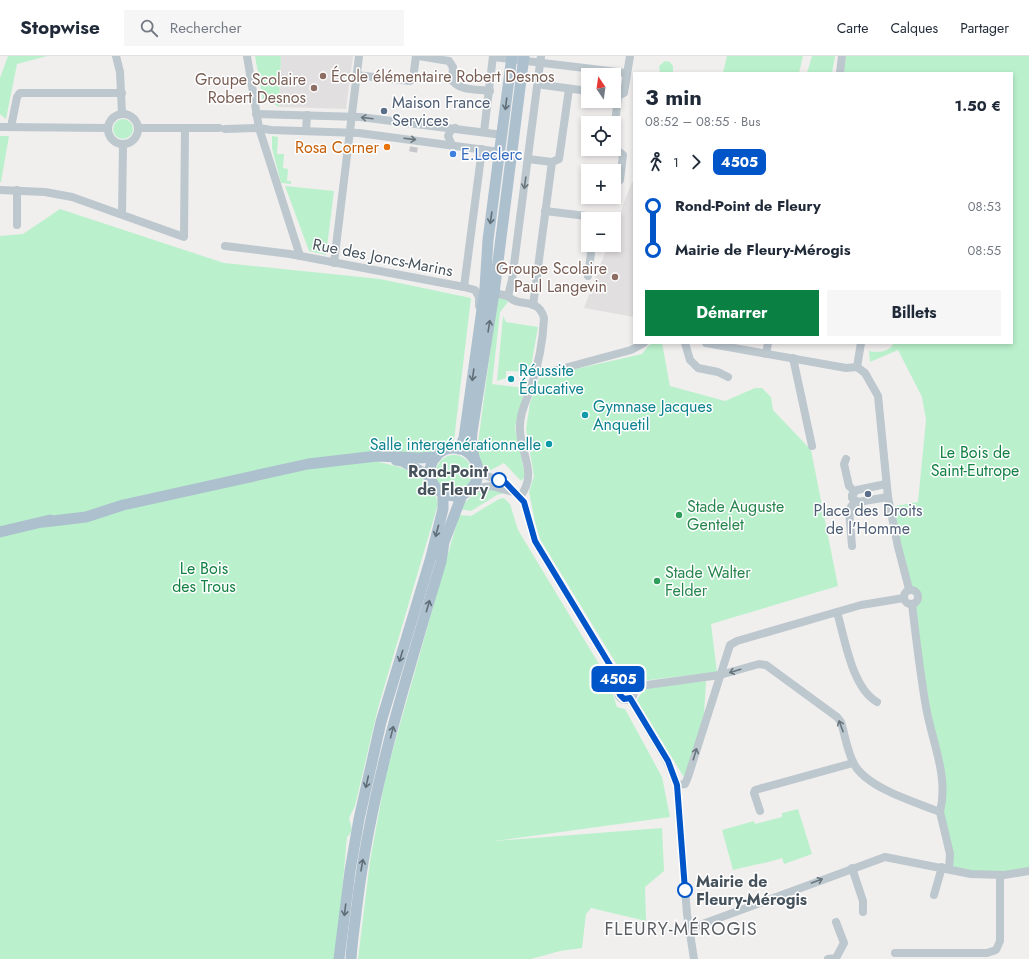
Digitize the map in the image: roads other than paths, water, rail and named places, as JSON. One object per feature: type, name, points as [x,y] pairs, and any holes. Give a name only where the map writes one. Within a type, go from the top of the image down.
[{"type":"main road","points":[[351,959],[361,874],[372,810],[394,725],[441,562],[444,542],[466,492],[475,483],[477,465],[471,444],[472,432],[494,293],[503,222],[512,58]]},
{"type":"main road","points":[[459,449],[464,438],[485,288],[488,240],[523,59]]},
{"type":"main road","points":[[503,222],[502,195],[507,142]]},
{"type":"main road","points":[[466,492],[449,496],[437,489],[431,477],[432,463],[443,451],[459,449],[466,451],[477,465]]},
{"type":"main road","points":[[0,532],[44,522],[86,517],[123,505],[308,464],[377,456],[418,458],[436,457]]},
{"type":"main road","points":[[377,456],[402,461],[431,477]]},
{"type":"main road","points":[[340,959],[350,871],[359,820],[381,722],[443,509],[443,493]]},
{"type":"street","points":[[116,56],[122,93],[122,114]]},
{"type":"street","points":[[247,56],[259,128],[300,256]]},
{"type":"street","points":[[334,263],[359,56]]},
{"type":"street","points":[[356,75],[410,81],[413,79],[416,56]]},
{"type":"street","points":[[419,56],[449,61],[453,67],[452,80],[454,84],[460,87],[490,91]]},
{"type":"street","points":[[484,132],[493,56],[541,60],[626,73]]},
{"type":"street","points":[[621,94],[624,93],[626,73],[630,56]]},
{"type":"street","points":[[840,72],[842,56]]},
{"type":"street","points":[[508,296],[512,280],[541,60]]},
{"type":"street","points":[[543,85],[581,91]]},
{"type":"street","points":[[528,159],[552,162],[559,159],[569,89]]},
{"type":"street","points":[[11,127],[17,97],[20,93],[122,93]]},
{"type":"street","points":[[122,114],[131,116],[137,123],[138,128],[136,138],[128,144],[123,145],[113,141],[107,128],[110,120],[122,114]]},
{"type":"street","points":[[256,114],[352,116],[484,132],[507,142]]},
{"type":"street","points":[[306,131],[307,115]]},
{"type":"street","points":[[0,127],[107,128]]},
{"type":"street","points":[[138,128],[259,128],[350,133],[482,149],[507,142]]},
{"type":"street","points":[[0,190],[45,192],[72,197],[184,237],[185,128]]},
{"type":"street","points":[[452,145],[448,136],[451,130],[455,128]]},
{"type":"street","points":[[122,214],[123,145]]},
{"type":"street","points":[[464,287],[482,149]]},
{"type":"street","points":[[621,153],[623,155],[621,172]]},
{"type":"street","points":[[533,305],[552,162]]},
{"type":"street","points":[[17,190],[17,224]]},
{"type":"street","points":[[545,211],[581,215]]},
{"type":"street","name":"Rue des Joncs-Marins","points":[[225,246],[300,256],[475,290],[479,296],[476,349]]},
{"type":"street","points":[[588,276],[591,252]]},
{"type":"street","points":[[494,293],[508,296],[511,300],[533,305],[542,311],[543,327],[535,369],[531,387],[520,416],[521,442],[529,476],[528,484],[519,496]]},
{"type":"street","points":[[535,369],[548,372],[557,370],[631,350],[642,344]]},
{"type":"street","points":[[684,344],[690,360],[698,368],[718,372],[728,377]]},
{"type":"street","points":[[711,344],[846,368],[857,366]]},
{"type":"street","points":[[766,354],[768,344]]},
{"type":"street","points":[[857,366],[861,344]]},
{"type":"street","points":[[793,358],[812,446]]},
{"type":"street","points":[[857,366],[865,373],[878,396],[888,497],[898,547],[909,589]]},
{"type":"street","points":[[846,459],[844,464],[847,478],[849,486],[854,492]]},
{"type":"street","points":[[477,465],[482,474],[506,483],[519,496],[526,509],[535,541],[622,685]]},
{"type":"street","points":[[854,492],[886,484]]},
{"type":"street","points":[[466,492],[491,486],[506,490],[519,496]]},
{"type":"street","points":[[854,492],[852,495],[855,501]]},
{"type":"street","points":[[852,546],[849,510],[855,501],[888,497]]},
{"type":"street","points":[[909,589],[906,591],[904,598],[907,603],[912,604]]},
{"type":"street","points":[[909,589],[917,592],[918,596],[916,602],[912,604]]},
{"type":"street","points":[[677,785],[685,784],[688,777],[728,649],[733,643],[861,605],[904,598]]},
{"type":"street","points":[[912,604],[926,708],[941,767],[942,794],[940,812],[950,854],[934,895]]},
{"type":"street","points":[[837,612],[857,678],[870,698],[877,702]]},
{"type":"street","points":[[630,698],[624,699],[620,695],[618,690],[622,685],[628,684],[632,687],[720,675],[759,664],[766,665],[837,717],[841,722],[853,763],[864,776],[940,812]]},
{"type":"street","points":[[630,698],[633,694],[632,687]]},
{"type":"street","points":[[630,698],[668,761],[677,785],[689,929],[694,959]]},
{"type":"street","points":[[760,811],[754,793],[755,790],[853,763]]},
{"type":"street","points":[[689,929],[879,858],[890,857],[971,874],[1000,875],[1029,871]]},
{"type":"street","points":[[852,868],[864,900],[863,912]]},
{"type":"street","points":[[895,953],[988,953],[996,950],[1000,941],[1000,875]]},
{"type":"street","points":[[833,959],[844,943],[836,922]]},
{"type":"tunnel","points":[[413,152],[414,147]]},
{"type":"place","name":"École élémentaire Robert Desnos","points":[[323,76]]},
{"type":"place","name":"Groupe Scolaire Robert Desnos","points":[[314,88]]},
{"type":"place","name":"Maison France Services","points":[[384,111]]},
{"type":"place","name":"Rosa Corner","points":[[387,147]]},
{"type":"place","name":"E.Leclerc","points":[[453,154]]},
{"type":"place","name":"Groupe Scolaire Paul Langevin","points":[[615,277]]},
{"type":"place","name":"Réussite Éducative","points":[[511,379]]},
{"type":"place","name":"Gymnase Jacques Anquetil","points":[[585,415]]},
{"type":"place","name":"Salle intergénérationnelle","points":[[549,444]]},
{"type":"place","name":"Rond-Point de Fleury","points":[[499,480]]},
{"type":"place","name":"Place des Droits de l'Homme","points":[[868,494]]},
{"type":"place","name":"Stade Auguste Gentelet","points":[[679,515]]},
{"type":"place","name":"Stade Walter Felder","points":[[657,581]]},
{"type":"place","name":"Mairie de Fleury-Mérogis","points":[[685,890]]},
{"type":"district","name":"FLEURY-MÉROGIS","points":[[681,929]]},
{"type":"park label","name":"Le Bois de Saint-Eutrope","points":[[975,461]]},
{"type":"park label","name":"Le Bois des Trous","points":[[204,577]]}]
